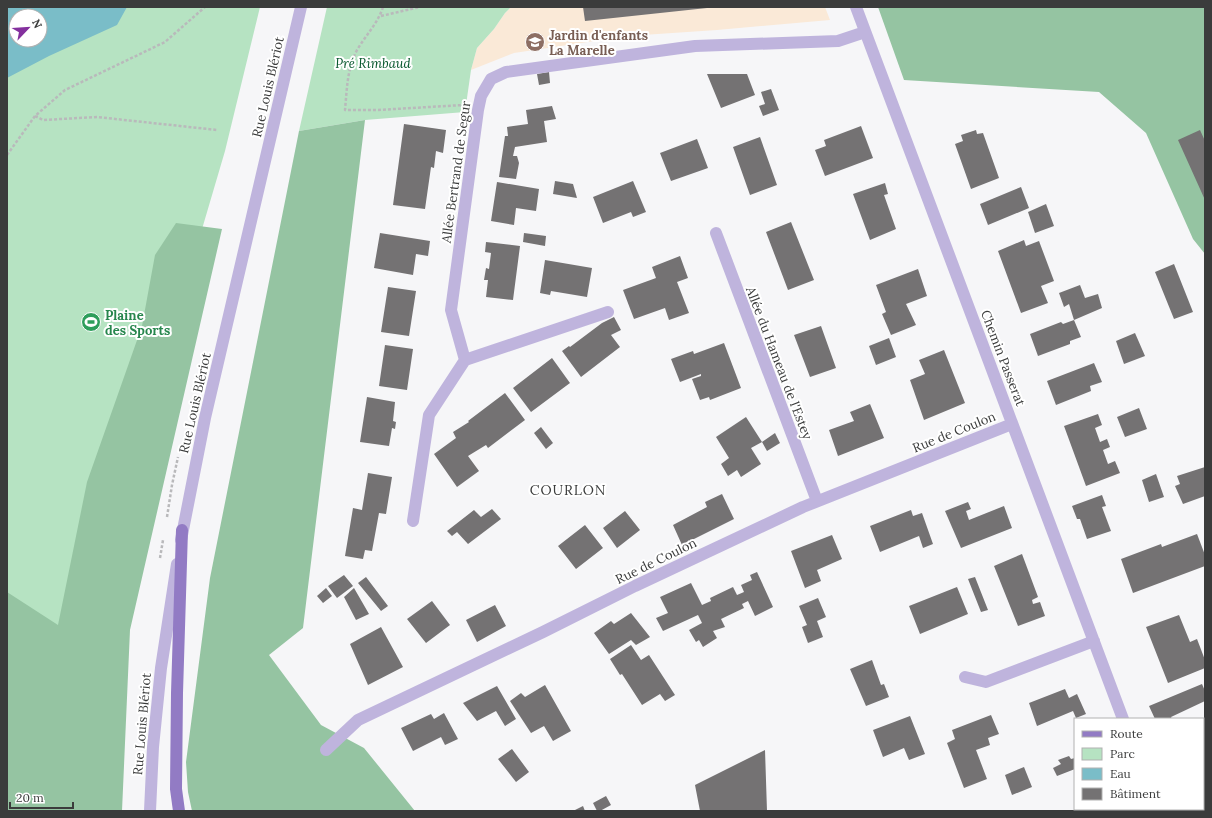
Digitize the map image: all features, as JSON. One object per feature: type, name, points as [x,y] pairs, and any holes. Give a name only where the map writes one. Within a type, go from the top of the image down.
[{"type":"main road","points":[[178,811],[176,789],[177,693],[182,530]]},
{"type":"street","name":"Rue Louis Blériot","points":[[150,811],[153,747],[161,668],[182,530],[205,418],[301,7]]},
{"type":"street","name":"Chemin Passerat","points":[[856,7],[1123,718]]},
{"type":"street","name":"Allée Bertrand de Segur","points":[[465,360],[451,310],[481,96],[491,79],[506,72],[695,46],[838,41],[865,32]]},
{"type":"street","name":"Allée du Hameau de l'Estey","points":[[716,233],[817,501]]},
{"type":"street","points":[[413,521],[429,415],[465,360],[608,312]]},
{"type":"street","name":"Rue de Coulon","points":[[326,750],[358,720],[635,586],[817,501],[1012,424]]},
{"type":"street","points":[[966,677],[986,682],[1094,641]]},
{"type":"path","points":[[7,155],[35,116],[65,90],[165,42],[205,7]]},
{"type":"path","points":[[383,7],[381,16],[357,50],[348,71],[345,110],[378,110],[480,103]]},
{"type":"path","points":[[381,16],[420,7]]},
{"type":"path","points":[[35,116],[43,120],[97,117],[216,130]]},
{"type":"shaded area","name":"Jardin d'enfants La Marelle","points":[[511,7],[825,7],[830,20],[628,36],[514,53],[471,70],[477,48]]},
{"type":"green space","name":"Plaine des Sports","points":[[7,7],[260,7],[225,151],[124,494],[7,811]]},
{"type":"green space","name":"Pré Rimbaud","points":[[327,7],[511,7],[477,48],[471,70],[465,112],[365,120],[299,131]]},
{"type":"green space","points":[[878,7],[1205,7],[1205,254],[1193,239],[1146,133],[1099,92],[904,80]]},
{"type":"green space","points":[[365,120],[303,628],[269,655],[321,725],[364,748],[415,811],[192,811],[188,792],[186,762],[210,578],[299,131]]},
{"type":"green space","points":[[176,223],[222,229],[130,630],[122,811],[7,811],[7,592],[58,625],[87,482],[142,326],[155,255]]},
{"type":"water","points":[[7,7],[127,7],[117,25],[49,56],[7,78]]},
{"type":"building","points":[[583,7],[707,7],[707,8],[585,21]]},
{"type":"building","points":[[549,72],[550,83],[539,85],[537,74]]},
{"type":"building","points":[[707,74],[747,74],[755,95],[721,108]]},
{"type":"building","points":[[771,89],[779,110],[763,116],[759,106],[765,104],[761,92]]},
{"type":"building","points":[[552,106],[556,119],[544,121],[547,142],[515,147],[513,156],[517,156],[519,163],[516,179],[499,177],[505,136],[508,136],[507,127],[528,124],[526,110]]},
{"type":"building","points":[[404,124],[446,130],[443,153],[436,151],[434,168],[431,167],[425,209],[393,205]]},
{"type":"building","points":[[861,126],[873,158],[825,176],[815,150],[826,146],[824,140]]},
{"type":"building","points":[[976,130],[977,134],[983,133],[999,178],[971,189],[955,144],[963,141],[961,135]]},
{"type":"building","points":[[1200,130],[1205,141],[1205,200],[1178,140]]},
{"type":"building","points":[[760,137],[777,185],[750,195],[733,147]]},
{"type":"building","points":[[697,139],[708,168],[671,181],[660,153]]},
{"type":"building","points":[[555,181],[573,184],[577,198],[553,194]]},
{"type":"building","points":[[633,181],[646,212],[633,217],[631,212],[603,223],[593,197]]},
{"type":"building","points":[[497,182],[539,189],[536,211],[516,208],[514,225],[491,221]]},
{"type":"building","points":[[885,183],[888,194],[884,195],[896,229],[870,240],[853,194]]},
{"type":"building","points":[[1021,187],[1029,208],[988,225],[980,204]]},
{"type":"building","points":[[1046,204],[1054,226],[1035,233],[1028,212]]},
{"type":"building","points":[[791,222],[814,280],[788,290],[766,232]]},
{"type":"building","points":[[380,233],[430,241],[428,256],[416,254],[413,275],[374,268]]},
{"type":"building","points":[[524,233],[546,236],[545,246],[523,242]]},
{"type":"building","points":[[1024,240],[1026,246],[1039,241],[1054,281],[1041,286],[1048,303],[1021,313],[998,251]]},
{"type":"building","points":[[486,242],[520,246],[513,300],[486,297],[488,280],[484,280],[486,268],[489,269],[491,253],[485,252]]},
{"type":"building","points":[[680,256],[688,278],[677,282],[689,313],[669,320],[665,308],[634,319],[623,290],[656,278],[652,267]]},
{"type":"building","points":[[545,260],[592,268],[587,297],[551,291],[550,295],[540,293]]},
{"type":"building","points":[[1174,264],[1193,312],[1174,319],[1155,272]]},
{"type":"building","points":[[918,269],[927,296],[906,304],[916,325],[891,335],[882,314],[886,312],[876,285]]},
{"type":"building","points":[[1080,285],[1085,298],[1098,294],[1102,308],[1074,320],[1069,304],[1064,307],[1059,293]]},
{"type":"building","points":[[388,287],[416,291],[409,336],[381,332]]},
{"type":"building","points":[[614,317],[621,330],[611,335],[620,347],[581,377],[562,351],[569,346],[570,347],[602,323]]},
{"type":"building","points":[[1074,320],[1081,337],[1070,341],[1070,344],[1038,356],[1030,334],[1061,322],[1063,324]]},
{"type":"building","points":[[821,326],[836,368],[810,377],[794,335]]},
{"type":"building","points":[[1135,333],[1145,356],[1124,364],[1116,341]]},
{"type":"building","points":[[889,338],[896,357],[876,365],[869,346]]},
{"type":"building","points":[[724,343],[741,388],[710,400],[709,397],[700,400],[692,379],[701,376],[701,374],[680,382],[671,359],[693,351],[694,354]]},
{"type":"building","points":[[385,345],[413,349],[407,390],[379,386]]},
{"type":"building","points":[[944,350],[965,403],[924,420],[910,380],[925,374],[919,360]]},
{"type":"building","points":[[552,358],[570,383],[531,412],[513,388]]},
{"type":"building","points":[[1094,363],[1102,382],[1090,386],[1091,391],[1056,405],[1047,381]]},
{"type":"building","points":[[505,393],[525,420],[488,448],[486,445],[468,456],[479,471],[457,487],[434,454],[456,438],[453,432],[469,422],[468,421]]},
{"type":"building","points":[[367,397],[395,402],[393,421],[396,422],[395,429],[392,428],[389,446],[360,442]]},
{"type":"building","points":[[870,404],[884,438],[838,456],[829,430],[854,421],[850,412]]},
{"type":"building","points":[[1139,408],[1147,429],[1125,437],[1117,417]]},
{"type":"building","points":[[1098,414],[1102,425],[1095,428],[1100,442],[1107,439],[1110,447],[1103,450],[1108,464],[1115,461],[1120,473],[1086,486],[1064,426]]},
{"type":"building","points":[[746,417],[762,442],[751,448],[761,464],[741,477],[737,470],[728,476],[721,464],[729,458],[716,437]]},
{"type":"building","points":[[541,427],[553,443],[546,449],[534,433]]},
{"type":"building","points":[[775,433],[780,443],[767,451],[762,442]]},
{"type":"building","points":[[1205,467],[1205,496],[1183,504],[1175,486],[1180,484],[1177,476]]},
{"type":"building","points":[[368,473],[392,477],[386,514],[379,513],[372,551],[365,550],[363,559],[345,556],[353,508],[362,510]]},
{"type":"building","points":[[1156,474],[1164,497],[1149,502],[1142,480]]},
{"type":"building","points":[[722,494],[734,519],[682,545],[673,525],[707,507],[705,502]]},
{"type":"building","points":[[1102,495],[1106,506],[1102,507],[1111,531],[1087,539],[1080,519],[1077,519],[1072,506]]},
{"type":"building","points":[[968,502],[971,509],[966,511],[969,520],[1004,506],[1012,528],[961,548],[945,511]]},
{"type":"building","points":[[492,509],[501,519],[468,544],[457,532],[452,536],[447,531],[474,510],[481,517]]},
{"type":"building","points":[[911,510],[913,516],[922,513],[933,544],[923,548],[919,536],[880,552],[870,526]]},
{"type":"building","points":[[625,511],[640,530],[617,548],[603,528]]},
{"type":"building","points":[[585,525],[603,548],[576,569],[558,546]]},
{"type":"building","points":[[1197,534],[1205,555],[1205,566],[1133,593],[1121,559],[1161,544],[1162,547]]},
{"type":"building","points":[[832,535],[842,559],[817,570],[821,581],[805,588],[791,551]]},
{"type":"building","points":[[1022,554],[1038,597],[1032,600],[1033,604],[1040,602],[1045,616],[1018,626],[994,566]]},
{"type":"building","points":[[757,572],[773,607],[755,616],[748,601],[742,604],[744,608],[721,619],[725,627],[713,631],[717,638],[703,647],[699,640],[696,642],[689,630],[702,623],[698,615],[663,631],[656,618],[668,613],[660,597],[691,583],[702,605],[711,601],[710,598],[733,587],[737,595],[744,592],[741,585],[752,580],[750,575]]},
{"type":"building","points":[[344,575],[353,586],[337,598],[328,586]]},
{"type":"building","points":[[366,577],[388,606],[381,611],[358,583]]},
{"type":"building","points":[[975,577],[988,610],[981,612],[968,579]]},
{"type":"building","points":[[957,587],[968,614],[920,634],[909,606]]},
{"type":"building","points":[[326,588],[332,596],[323,603],[317,596]]},
{"type":"building","points":[[354,588],[369,614],[356,620],[344,597]]},
{"type":"building","points":[[818,598],[826,617],[817,621],[823,637],[808,643],[802,627],[807,625],[799,606]]},
{"type":"building","points":[[432,601],[450,625],[426,643],[407,619]]},
{"type":"building","points":[[495,605],[506,626],[477,642],[466,620]]},
{"type":"building","points":[[631,613],[650,637],[636,645],[631,640],[609,654],[594,633],[611,621],[614,624]]},
{"type":"building","points":[[1179,615],[1190,642],[1197,639],[1205,660],[1205,668],[1168,683],[1146,627]]},
{"type":"building","points":[[381,627],[403,667],[368,685],[350,644]]},
{"type":"building","points":[[631,645],[641,660],[649,655],[675,695],[665,701],[660,694],[642,705],[622,674],[620,675],[610,659]]},
{"type":"building","points":[[872,660],[881,685],[884,684],[889,697],[866,706],[850,669]]},
{"type":"building","points":[[1202,684],[1205,691],[1205,701],[1172,718],[1155,718],[1149,706]]},
{"type":"building","points":[[545,685],[571,731],[553,741],[544,726],[531,733],[510,701],[521,693],[525,697]]},
{"type":"building","points":[[497,686],[516,719],[505,726],[496,711],[477,721],[463,703]]},
{"type":"building","points":[[1065,689],[1069,698],[1077,694],[1086,714],[1076,718],[1073,711],[1037,726],[1029,703]]},
{"type":"building","points":[[444,713],[458,739],[445,745],[441,737],[413,751],[401,728],[431,714],[434,719]]},
{"type":"building","points":[[991,715],[999,734],[988,738],[990,745],[976,750],[987,779],[964,788],[947,743],[955,739],[952,730]]},
{"type":"building","points":[[910,716],[925,754],[909,760],[904,748],[883,757],[873,730]]},
{"type":"building","points":[[1205,735],[1205,766],[1204,764]]},
{"type":"building","points":[[512,749],[529,772],[516,782],[498,759]]},
{"type":"building","points":[[765,750],[767,811],[700,811],[695,785]]},
{"type":"building","points":[[1069,756],[1071,759],[1074,758],[1074,769],[1057,776],[1053,768],[1061,764],[1058,760]]},
{"type":"building","points":[[1024,767],[1032,787],[1012,795],[1005,775]]},
{"type":"building","points":[[606,796],[611,805],[597,811],[593,803]]},
{"type":"building","points":[[583,806],[585,811],[575,810]]},
{"type":"place","name":"Jardin d'enfants La Marelle","points":[[535,42]]},
{"type":"place","name":"Plaine des Sports","points":[[91,322]]},
{"type":"district","name":"COURLON","points":[[568,490]]}]
